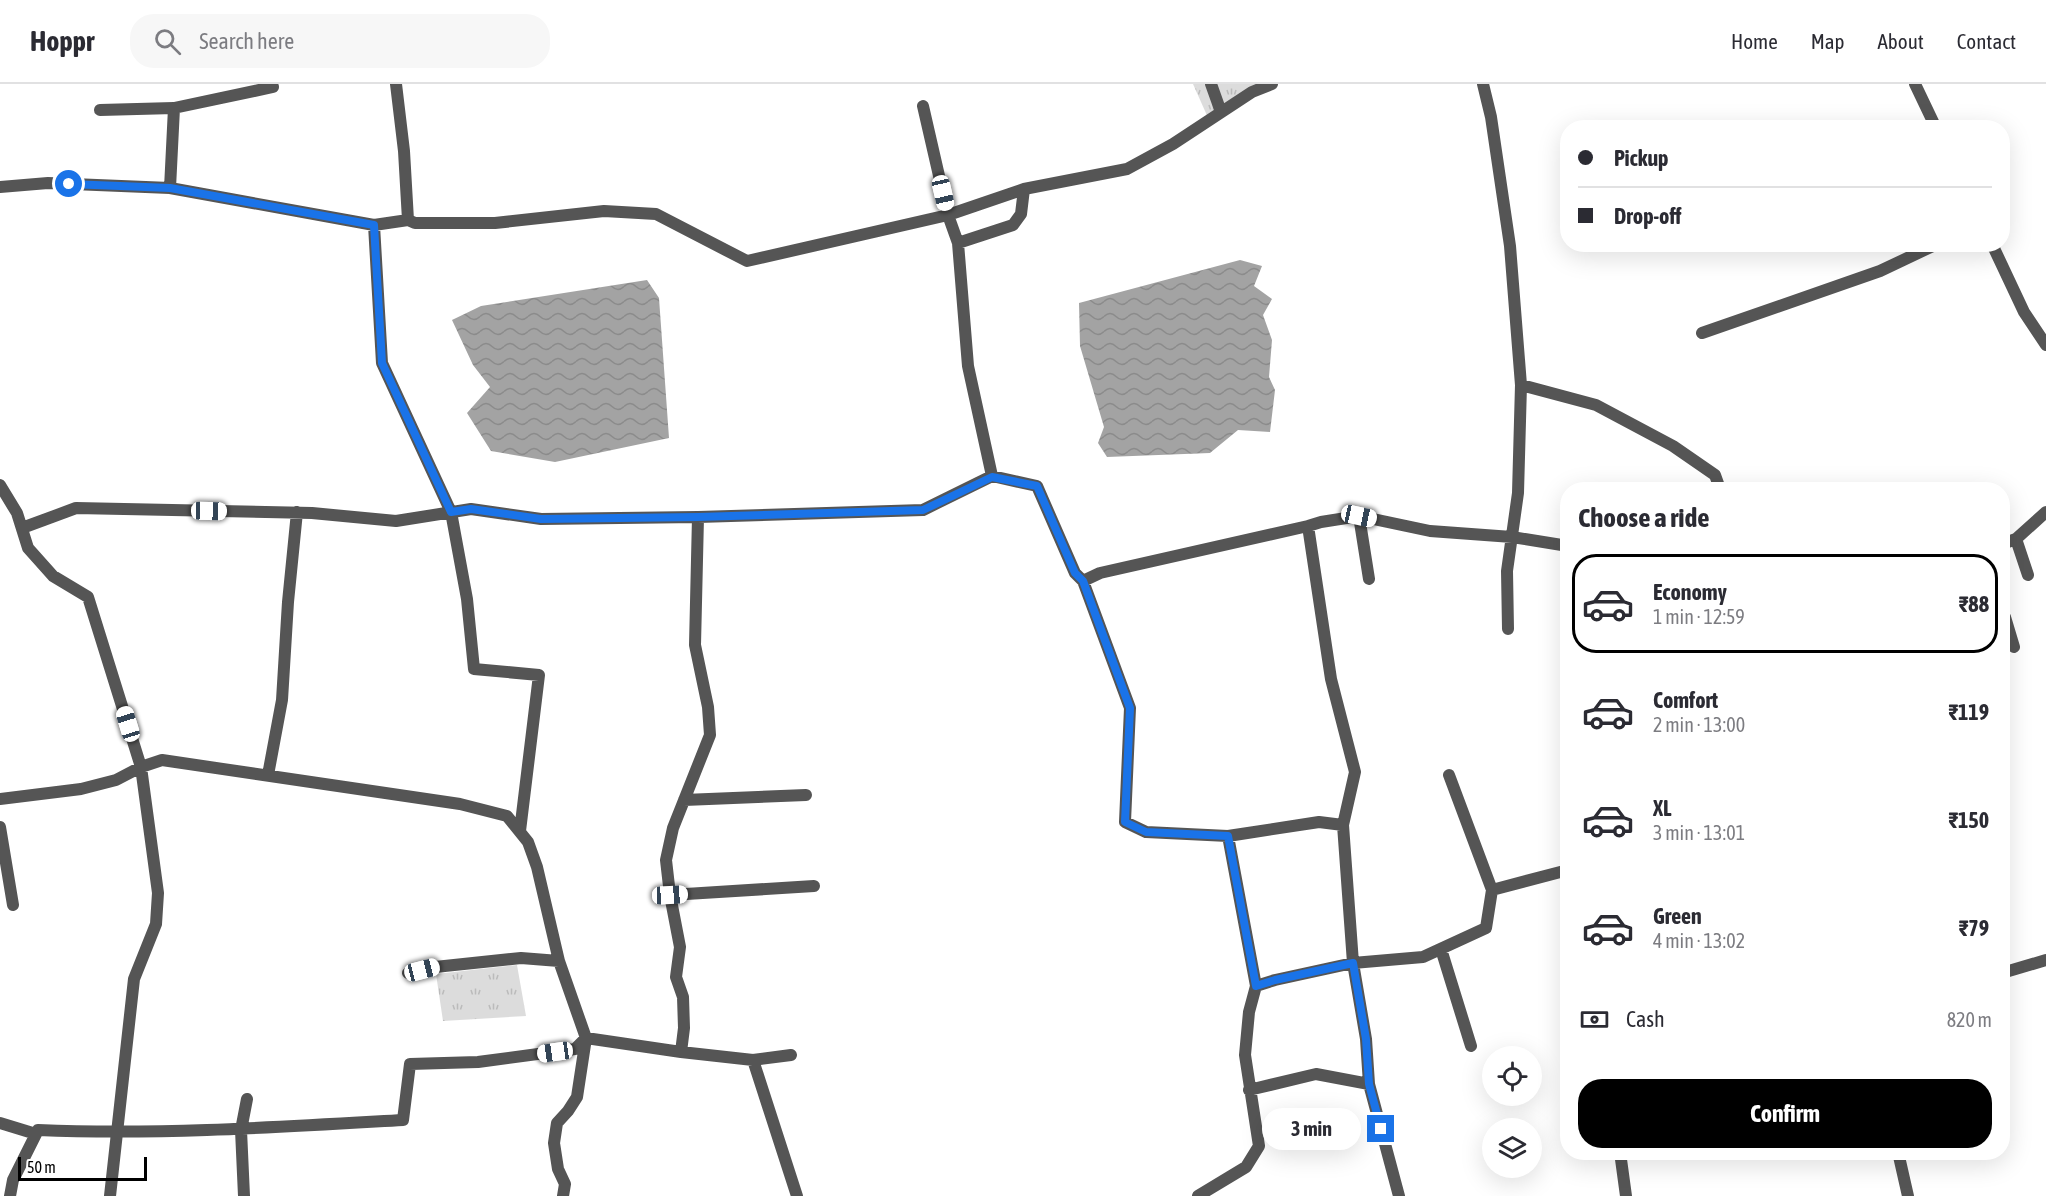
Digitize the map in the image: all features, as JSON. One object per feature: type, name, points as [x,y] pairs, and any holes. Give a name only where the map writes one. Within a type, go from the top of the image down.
[{"type":"street","points":[[100,110],[174,108],[273,87],[272,84]]},
{"type":"street","points":[[396,84],[404,151],[408,220]]},
{"type":"street","points":[[1211,84],[1221,111]]},
{"type":"street","points":[[0,188],[48,183],[170,188],[374,225],[408,220],[415,223],[495,223],[604,210],[656,214],[747,261],[948,215],[1024,189],[1127,169],[1173,144],[1252,92],[1272,84]]},
{"type":"street","points":[[1483,84],[1491,117],[1510,246],[1521,385],[1518,493],[1507,571],[1508,629]]},
{"type":"street","points":[[1915,84],[1932,120]]},
{"type":"street","points":[[923,106],[948,215],[958,243],[968,366],[992,477]]},
{"type":"street","points":[[170,188],[174,108]]},
{"type":"street","points":[[958,243],[1013,225],[1021,214],[1024,189]]},
{"type":"street","points":[[374,225],[382,363],[451,512],[467,599],[474,669],[539,675],[519,831]]},
{"type":"street","points":[[1702,333],[1880,271],[1920,252]]},
{"type":"street","points":[[1996,252],[2024,312],[2046,345]]},
{"type":"street","points":[[1521,385],[1596,405],[1673,446],[1715,476],[1717,482]]},
{"type":"street","points":[[22,528],[76,508],[297,513],[396,521],[471,509],[541,519],[923,510],[992,477],[1037,486],[1075,573],[1083,581],[1130,708],[1125,822],[1146,832],[1228,836],[1319,822],[1342,825]]},
{"type":"street","points":[[0,484],[17,513],[28,548],[53,576],[88,597],[141,767],[158,893],[156,924],[134,979],[110,1196]]},
{"type":"street","points":[[2010,541],[2016,539],[2046,512]]},
{"type":"street","points":[[268,775],[282,700],[288,602],[297,513]]},
{"type":"street","points":[[1083,581],[1101,573],[1321,522],[1359,516],[1430,531],[1512,537],[1560,545]]},
{"type":"street","points":[[1359,516],[1369,579]]},
{"type":"street","points":[[681,1053],[684,1028],[683,997],[676,977],[680,947],[666,860],[673,828],[710,735],[708,707],[695,645],[698,517]]},
{"type":"street","points":[[1308,526],[1331,680],[1355,772],[1342,825],[1353,963],[1366,1039],[1369,1084],[1399,1196]]},
{"type":"street","points":[[2016,539],[2028,574]]},
{"type":"street","points":[[2010,634],[2014,647]]},
{"type":"street","points":[[0,800],[81,789],[116,780],[141,767],[162,760],[460,804],[507,816],[528,842],[537,867],[560,961],[586,1038],[577,1097],[557,1123],[554,1143],[558,1169],[565,1184],[564,1196]]},
{"type":"street","points":[[1256,986],[1353,963],[1423,957],[1486,928],[1492,890],[1449,775]]},
{"type":"street","points":[[684,800],[806,795]]},
{"type":"street","points":[[0,827],[13,905]]},
{"type":"street","points":[[1198,1196],[1246,1167],[1259,1146],[1245,1055],[1249,1012],[1256,986],[1228,836]]},
{"type":"street","points":[[1492,890],[1560,872]]},
{"type":"street","points":[[670,895],[814,886]]},
{"type":"street","points":[[1441,949],[1472,1046]]},
{"type":"street","points":[[408,973],[435,967],[520,958],[560,961]]},
{"type":"street","points":[[2010,971],[2046,960]]},
{"type":"street","points":[[586,1038],[681,1053],[753,1060],[792,1055]]},
{"type":"street","points":[[10,1196],[14,1180],[38,1130],[117,1133],[242,1130],[403,1120],[410,1064],[478,1062],[575,1049],[586,1038]]},
{"type":"street","points":[[753,1060],[797,1196]]},
{"type":"street","points":[[1249,1090],[1316,1074],[1369,1084]]},
{"type":"street","points":[[244,1196],[242,1130],[247,1099]]},
{"type":"street","points":[[0,1123],[36,1134]]},
{"type":"street","points":[[1621,1160],[1626,1196]]},
{"type":"street","points":[[1900,1160],[1908,1196]]},
{"type":"green space","points":[[1193,84],[1264,84],[1209,120]]},
{"type":"green space","points":[[517,965],[526,1016],[443,1021],[436,974]]},
{"type":"water","points":[[1240,260],[1262,266],[1254,286],[1272,299],[1263,315],[1272,340],[1269,377],[1275,390],[1270,432],[1238,430],[1210,453],[1107,457],[1098,443],[1104,427],[1080,346],[1079,303]]},
{"type":"water","points":[[647,280],[659,298],[669,438],[555,462],[491,451],[467,413],[490,387],[473,365],[452,320],[481,306]]},
{"type":"route","points":[[69,184],[170,188],[374,225],[382,363],[451,512],[471,509],[541,519],[923,510],[992,477],[1037,486],[1075,573],[1083,581],[1130,708],[1125,822],[1146,832],[1228,836],[1256,986],[1353,963],[1366,1039],[1369,1084],[1381,1129]]}]
